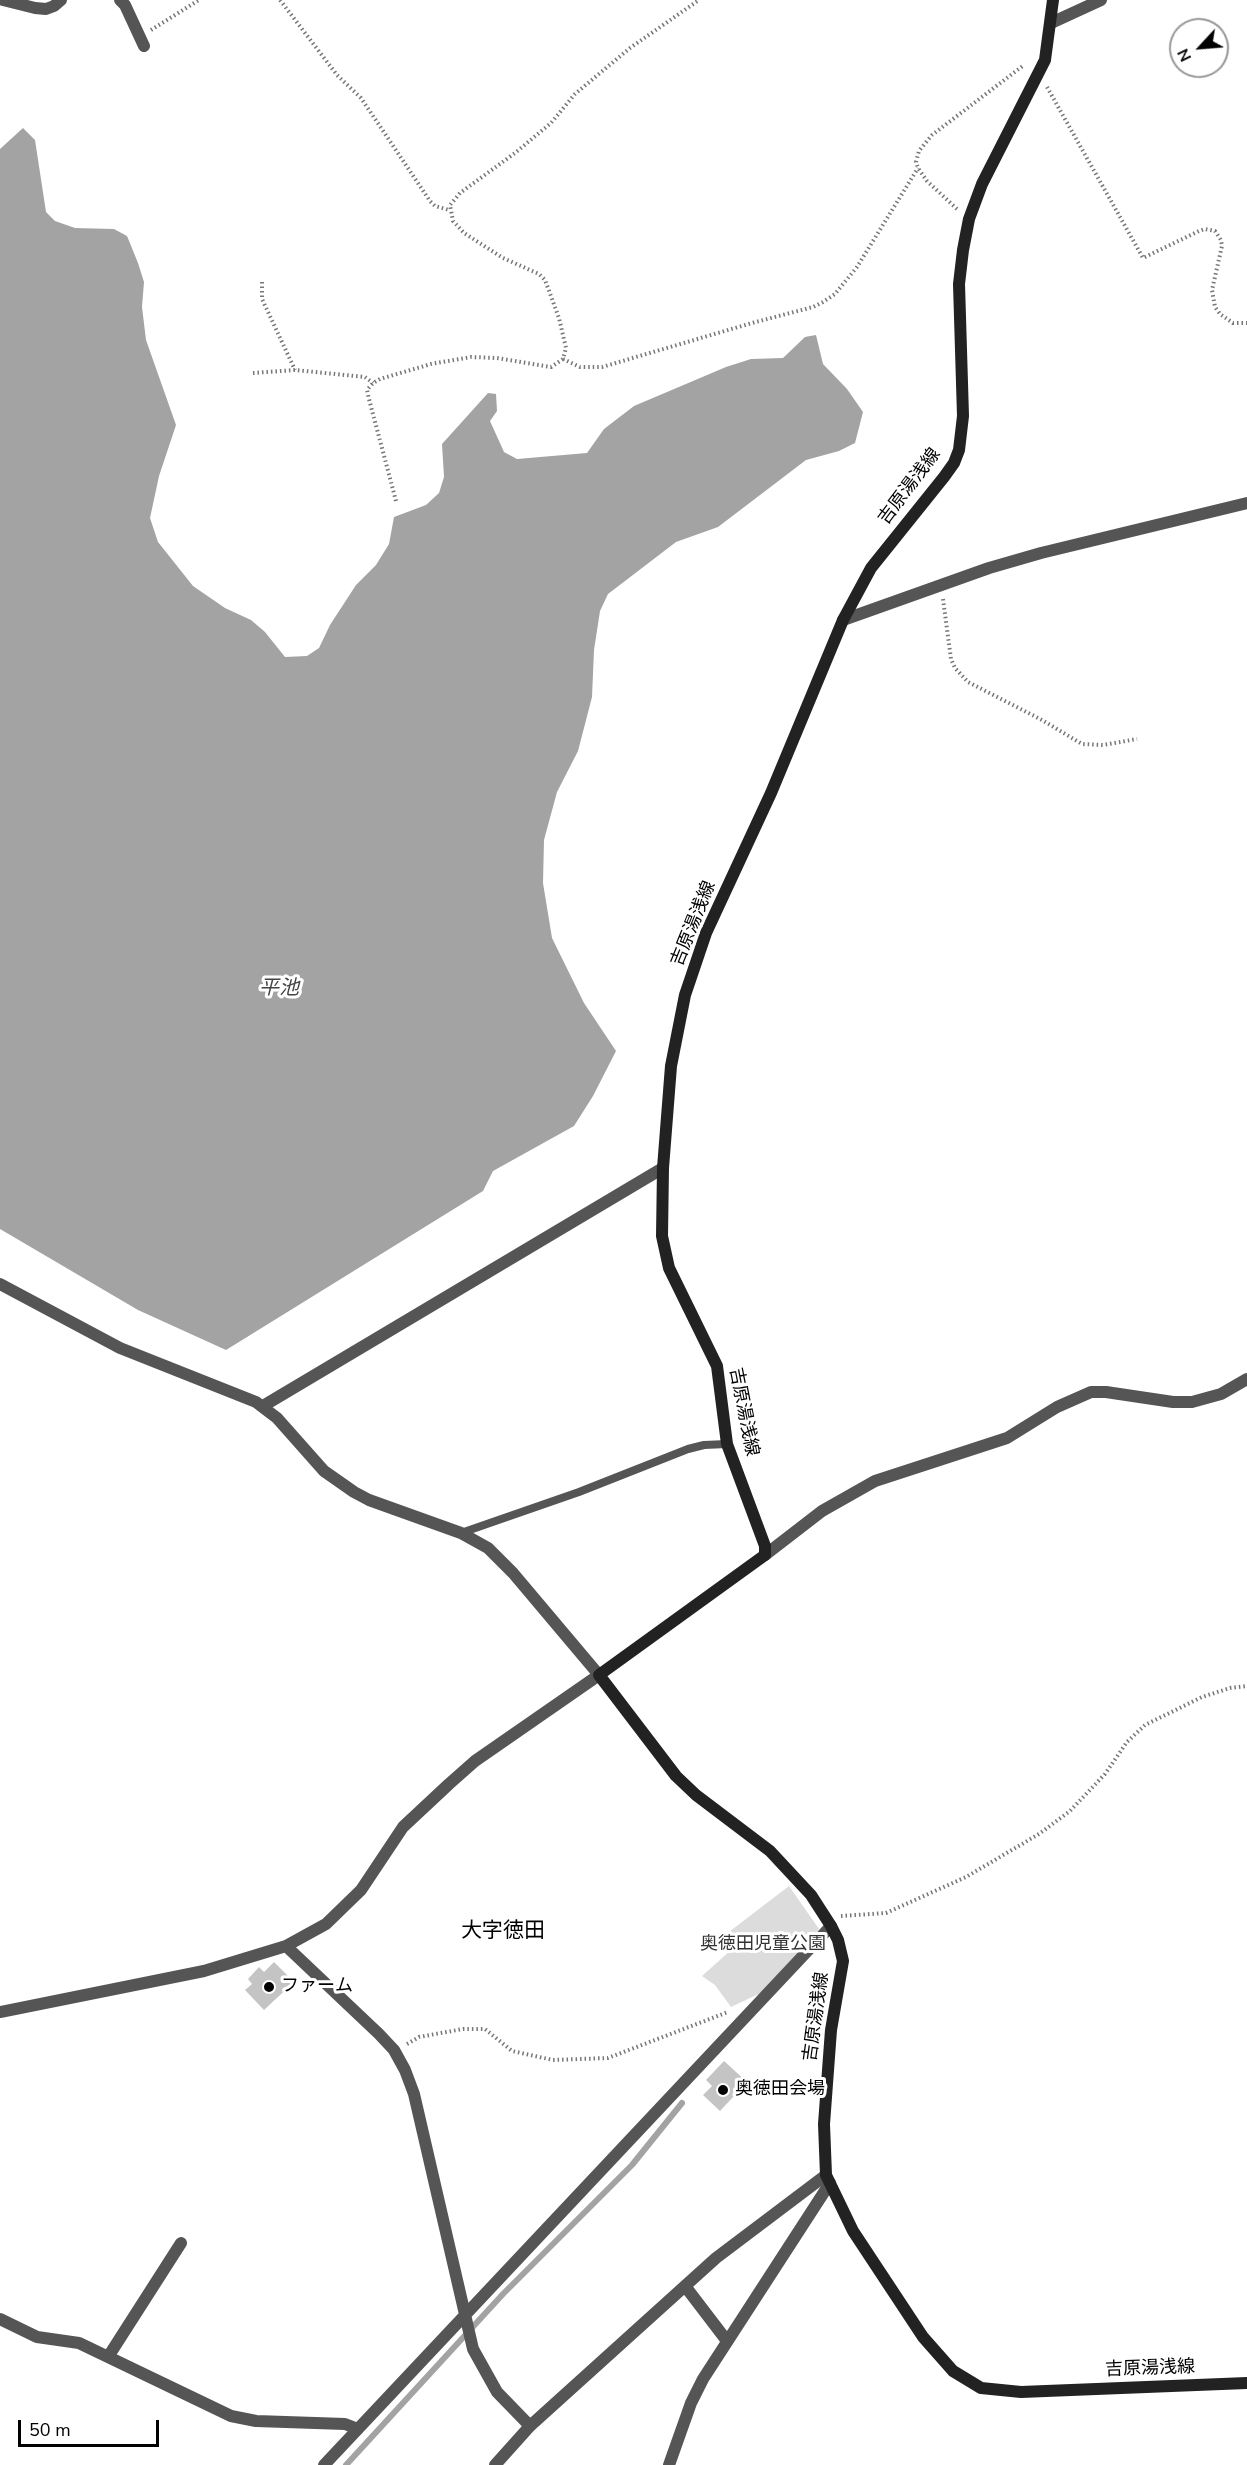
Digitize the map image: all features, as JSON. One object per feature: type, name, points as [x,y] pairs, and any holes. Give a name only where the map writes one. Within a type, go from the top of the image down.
[{"type":"main road","name":"吉原湯浅線","points":[[765,1555],[765,1546],[727,1444],[717,1366],[669,1268],[664,1248],[661,1221],[663,1168],[671,1066],[685,995],[706,933],[771,793],[843,620],[870,568],[944,477],[954,463],[959,450],[963,416],[959,284],[969,219],[982,184],[1040,74],[1048,47],[1053,0]]},
{"type":"main road","points":[[599,1674],[765,1555]]},
{"type":"main road","name":"吉原湯浅線","points":[[599,1674],[676,1776],[696,1795],[770,1851],[790,1870],[828,1921],[842,1951],[843,1961],[831,2030],[824,2124],[828,2179],[852,2230],[923,2337],[953,2371],[981,2388],[1021,2392],[1247,2383]]},
{"type":"street","points":[[3,0],[46,9],[62,0]]},
{"type":"street","points":[[120,0],[125,5],[142,41]]},
{"type":"street","points":[[1051,22],[1101,0]]},
{"type":"street","points":[[843,620],[941,583],[1041,553],[1247,503]]},
{"type":"street","points":[[263,1406],[663,1168]]},
{"type":"street","points":[[0,1284],[120,1348],[242,1394],[263,1406],[277,1418],[324,1471],[354,1492],[369,1500],[461,1533],[488,1548],[501,1560],[599,1674],[466,1769],[403,1827],[361,1890],[326,1924],[286,1946],[204,1971],[0,2012]]},
{"type":"street","points":[[765,1555],[822,1511],[868,1484],[894,1473],[926,1465],[1007,1438],[1057,1407],[1091,1392],[1106,1392],[1173,1402],[1192,1402],[1221,1394],[1247,1378]]},
{"type":"street","points":[[324,2465],[828,1921]]},
{"type":"street","points":[[286,1946],[394,2050],[414,2094],[473,2349],[497,2392],[530,2426]]},
{"type":"street","points":[[495,2465],[530,2426],[716,2258],[828,2179]]},
{"type":"street","points":[[669,2465],[691,2403],[828,2179]]},
{"type":"street","points":[[108,2357],[181,2244]]},
{"type":"street","points":[[685,2286],[727,2341]]},
{"type":"street","points":[[0,2319],[37,2337],[79,2343],[231,2416],[256,2421],[345,2424],[358,2429]]},
{"type":"lane","points":[[461,1533],[579,1492],[687,1449],[704,1445],[727,1444]]},
{"type":"path","points":[[142,41],[199,0]]},
{"type":"path","points":[[280,0],[337,75],[361,98],[435,206],[450,210]]},
{"type":"path","points":[[396,501],[369,399],[368,390],[373,383],[431,364],[471,357],[497,358],[551,367],[562,358],[566,348],[559,318],[545,280],[539,274],[503,258],[464,233],[453,221],[450,205],[460,193],[515,153],[551,123],[575,94],[630,48],[699,0]]},
{"type":"path","points":[[969,219],[927,182],[916,162],[919,151],[932,135],[1048,47]]},
{"type":"path","points":[[1054,100],[1143,258],[1199,231],[1210,229],[1219,235],[1222,246],[1212,290],[1215,307],[1220,314],[1233,323],[1247,323]]},
{"type":"path","points":[[562,358],[580,367],[602,367],[752,323],[813,308],[843,286],[918,168]]},
{"type":"path","points":[[262,282],[262,299],[295,370]]},
{"type":"path","points":[[253,372],[295,370],[365,377],[373,383]]},
{"type":"path","points":[[941,583],[951,659],[968,682],[1042,720],[1082,744],[1103,746],[1137,739]]},
{"type":"path","points":[[828,1921],[886,1913],[966,1877],[1039,1834],[1070,1811],[1105,1774],[1127,1742],[1145,1725],[1202,1697],[1230,1688],[1247,1686]]},
{"type":"path","points":[[394,2050],[419,2037],[485,2029],[512,2051],[553,2060],[608,2058],[733,2010]]},
{"type":"green space","name":"奥徳田児童公園","points":[[789,1886],[819,1929],[765,1991],[731,2007],[715,1985],[702,1976],[731,1950],[725,1935]]},
{"type":"water","name":"平池","points":[[23,128],[35,140],[46,212],[55,221],[75,228],[114,229],[127,236],[138,263],[144,282],[142,307],[146,340],[176,425],[159,476],[150,518],[158,542],[193,586],[225,608],[251,620],[265,632],[285,657],[307,656],[319,648],[330,625],[356,585],[376,565],[389,544],[394,517],[426,505],[439,493],[444,477],[442,444],[488,393],[496,394],[497,411],[490,421],[504,452],[517,459],[587,453],[604,429],[634,406],[726,367],[751,359],[783,358],[805,337],[816,335],[823,364],[847,389],[863,412],[855,443],[839,451],[806,460],[718,527],[676,542],[608,594],[600,611],[594,650],[592,697],[578,751],[557,792],[544,840],[543,883],[552,938],[584,1003],[616,1051],[593,1096],[574,1126],[493,1171],[483,1191],[226,1350],[138,1310],[0,1229],[0,149]]},
{"type":"building","name":"ファーム","points":[[274,1962],[294,1982],[264,2010],[245,1990],[252,1984],[248,1979],[259,1967],[264,1972]]},
{"type":"building","name":"奥徳田会場","points":[[724,2061],[747,2082],[720,2111],[703,2095],[712,2086],[706,2080]]},
{"type":"waterway","points":[[346,2465],[503,2294],[632,2165],[682,2103]]},
{"type":"place","name":"ファーム","points":[[269,1987]]},
{"type":"place","name":"奥徳田会場","points":[[723,2090]]},
{"type":"district","name":"大字徳田","points":[[503,1932]]}]
